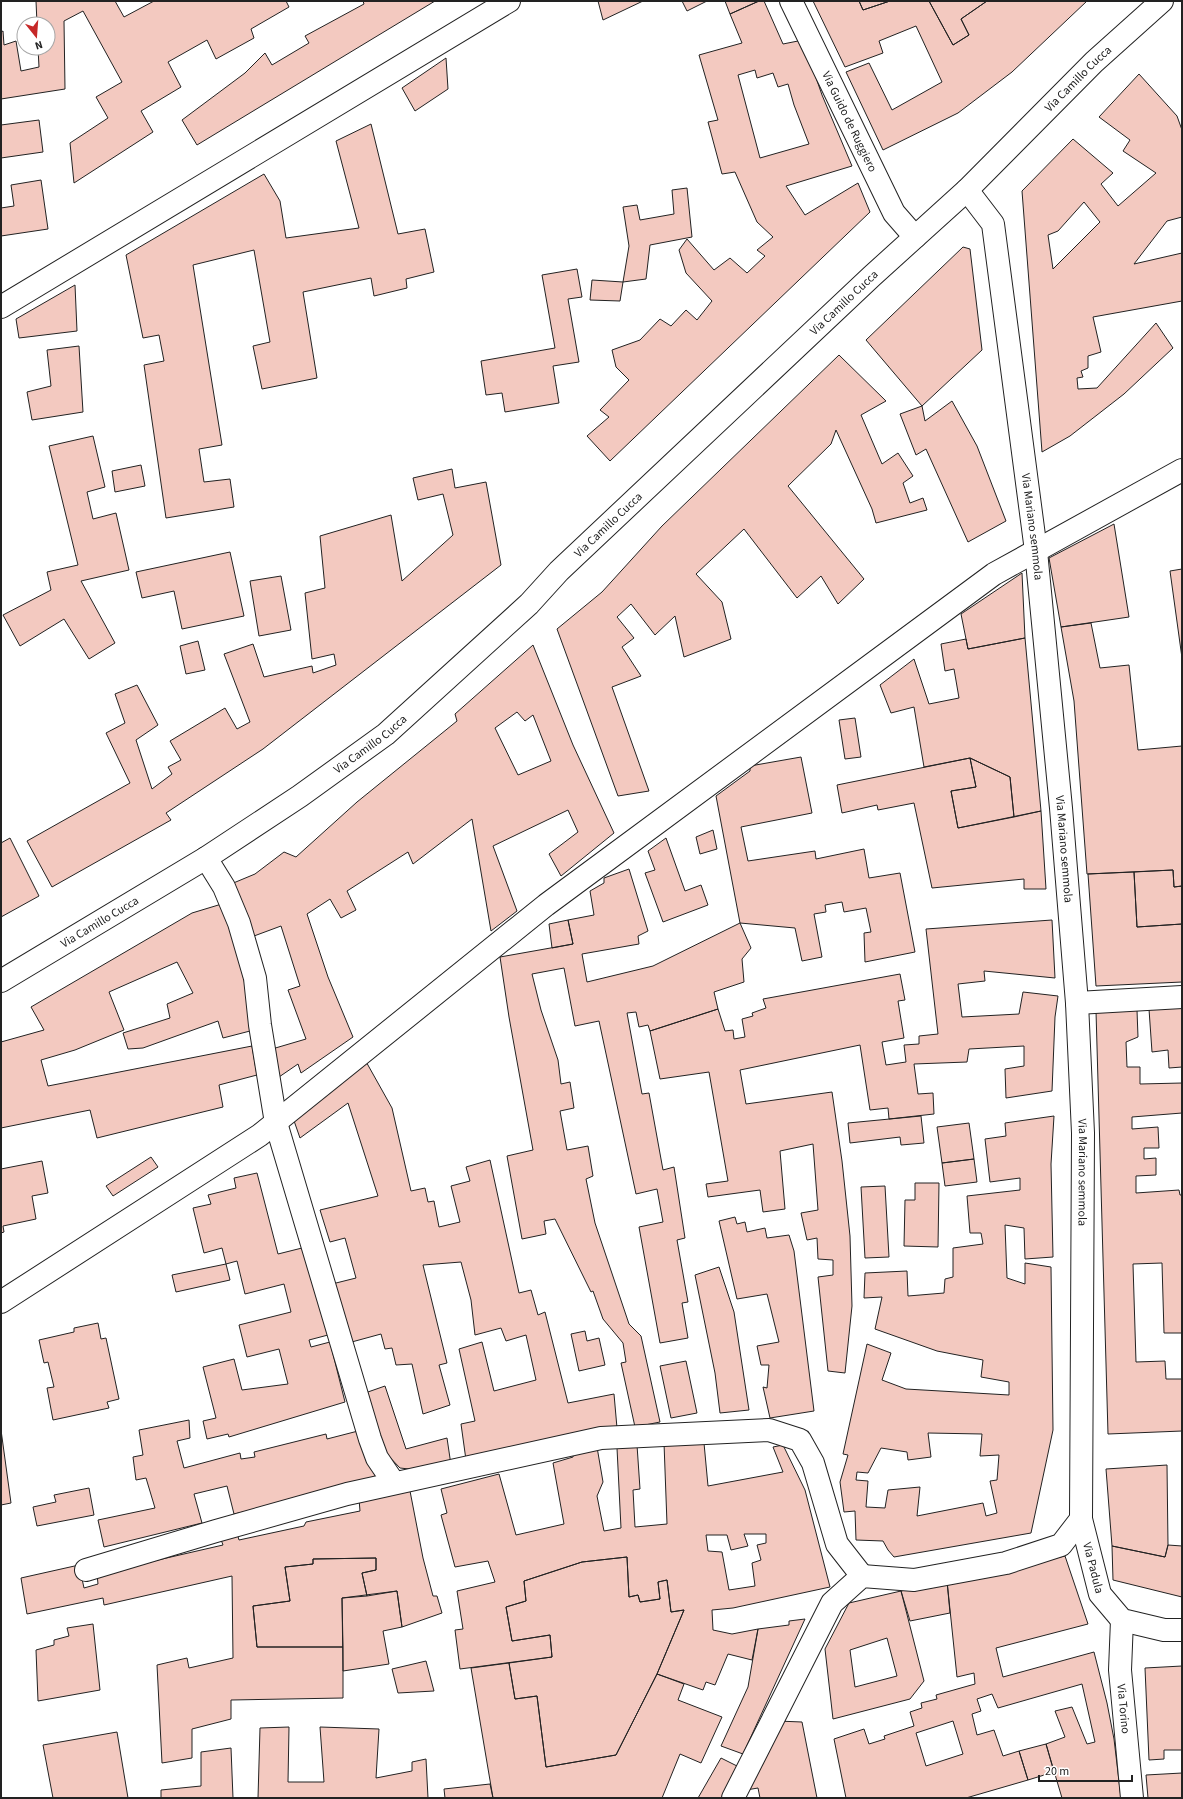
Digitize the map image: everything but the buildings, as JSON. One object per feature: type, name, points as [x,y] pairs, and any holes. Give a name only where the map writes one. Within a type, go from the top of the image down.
[{"type":"street","points":[[1,307],[509,1]]},
{"type":"street","name":"Via Guido de Ruggiero","points":[[791,1],[894,213],[915,237]]},
{"type":"street","name":"Via Camillo Cucca","points":[[1,981],[206,858],[300,796],[386,734],[529,604],[559,571],[967,190],[1094,62],[1162,1]]},
{"type":"street","name":"Via Mariano semmola","points":[[967,190],[993,224],[1036,551],[1061,808],[1077,1003],[1084,1133],[1081,1519]]},
{"type":"street","points":[[1,1302],[260,1136],[553,900],[994,574],[1182,470]]},
{"type":"street","points":[[206,858],[224,887],[239,923],[255,978],[260,1025],[276,1122],[370,1439],[377,1458],[394,1483]]},
{"type":"street","points":[[1077,1003],[1182,997]]},
{"type":"street","points":[[86,1570],[347,1494],[601,1438],[769,1430],[800,1440],[813,1463],[837,1544],[862,1576]]},
{"type":"street","points":[[733,1798],[832,1603],[862,1576],[914,1580],[1006,1563],[1061,1546],[1081,1519]]},
{"type":"street","name":"Via Padula","points":[[1081,1519],[1100,1594],[1122,1620]]},
{"type":"street","points":[[1122,1620],[1164,1630],[1182,1630]]},
{"type":"street","name":"Via Torino","points":[[1122,1620],[1120,1670],[1132,1798]]}]
